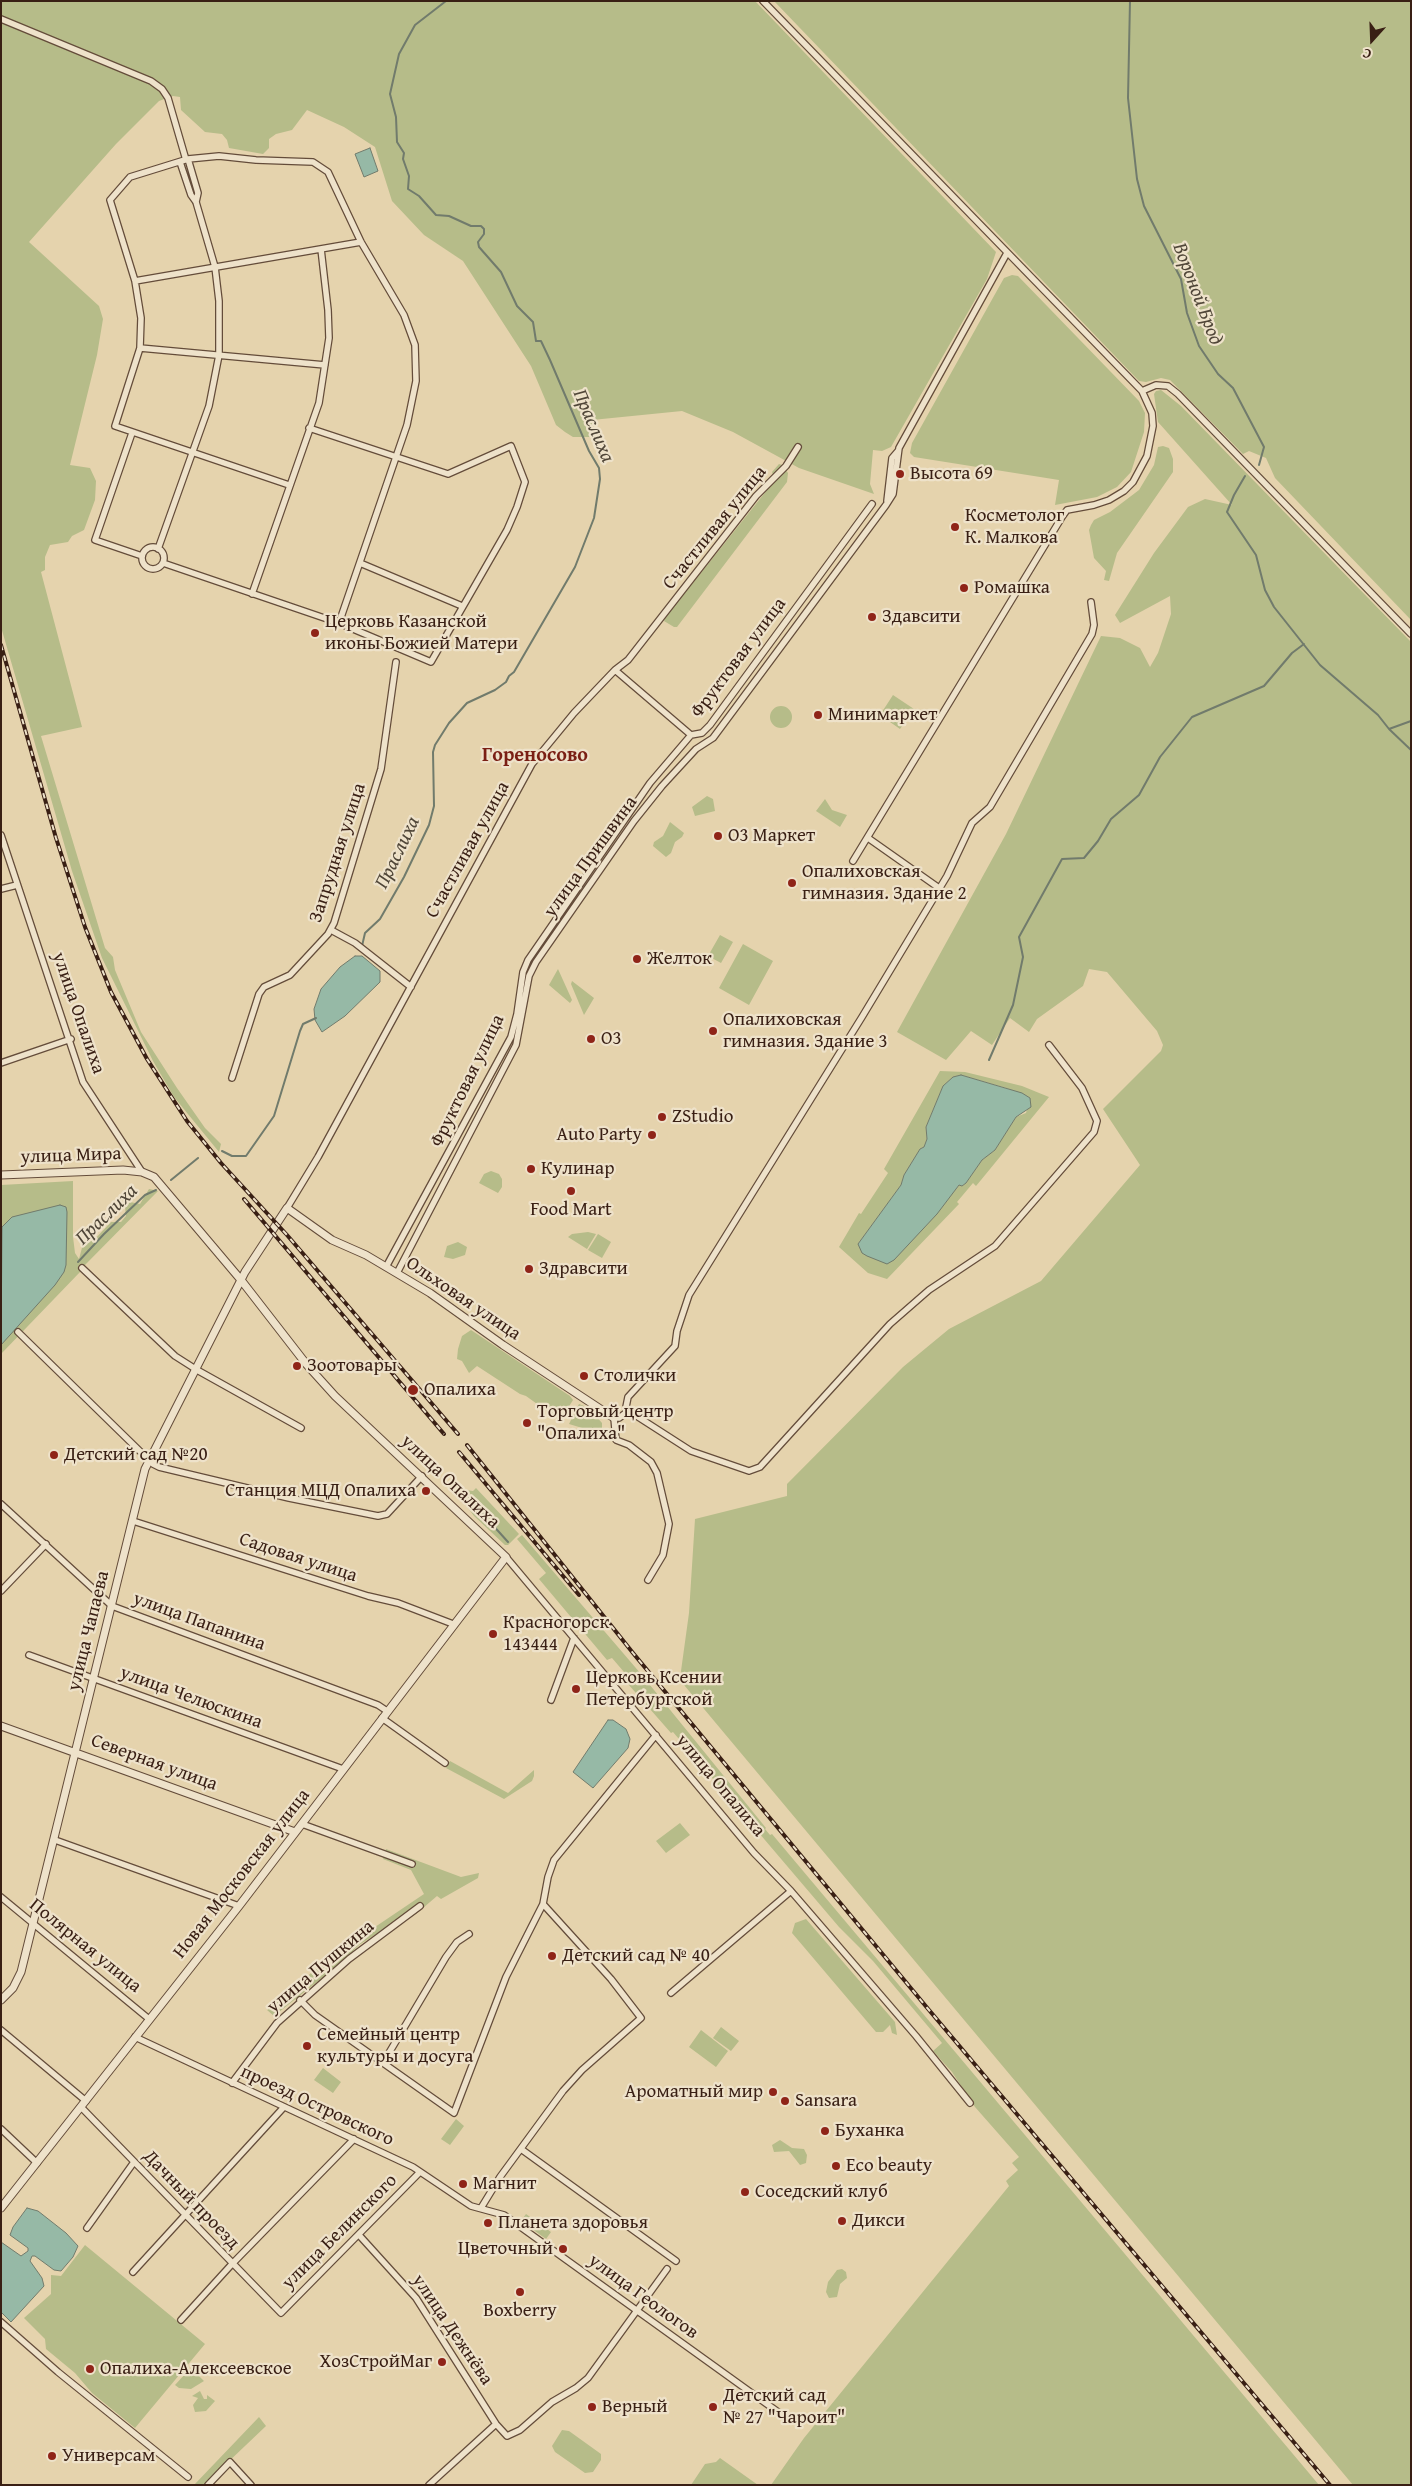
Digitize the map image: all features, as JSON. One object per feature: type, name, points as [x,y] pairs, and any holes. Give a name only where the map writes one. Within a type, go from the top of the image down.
[{"type":"street","points":[[763,1],[1142,391],[1152,413],[1153,426],[1147,456],[1133,482],[1124,492],[1109,500],[1067,510],[853,861]]},
{"type":"street","points":[[1,18],[137,74],[162,89],[168,98],[185,160],[198,193],[196,202],[215,267],[219,302],[220,355],[208,406],[158,548]]},
{"type":"street","points":[[289,485],[115,426],[140,348],[141,318],[135,281],[110,200],[130,177],[185,160],[219,156],[256,160],[313,162],[328,172],[361,242],[404,315],[415,345],[416,381],[406,425],[339,623]]},
{"type":"street","points":[[135,281],[361,242]]},
{"type":"street","points":[[252,594],[319,403],[329,338],[328,310],[321,249]]},
{"type":"street","name":"улица Пришвина","points":[[397,1273],[516,1045],[529,976],[536,962],[634,821],[662,786],[696,749],[713,738],[886,505],[892,458],[898,451],[1007,253]]},
{"type":"street","points":[[140,348],[325,365]]},
{"type":"street","points":[[1142,391],[1156,385],[1168,386],[1178,394],[1411,634]]},
{"type":"street","points":[[163,562],[339,623],[431,662],[507,530],[525,482],[512,446],[448,474],[309,428]]},
{"type":"street","points":[[132,433],[95,540],[142,556]]},
{"type":"street","name":"Счастливая улица","points":[[287,1208],[318,1157],[532,764],[574,713],[615,670],[628,660],[756,496],[786,466],[798,447]]},
{"type":"street","name":"Фруктовая улица","points":[[386,1267],[511,1036],[516,1023],[523,972],[528,960],[650,783],[691,735],[702,733],[710,725],[872,504]]},
{"type":"street","points":[[158,548],[162,552],[163,562],[159,567],[147,567],[143,562],[142,556],[146,550],[158,548]]},
{"type":"street","points":[[360,563],[462,606]]},
{"type":"street","points":[[627,1412],[628,1397],[675,1346],[677,1331],[689,1295],[862,1017],[939,888],[972,823],[990,807],[1092,634],[1094,625],[1091,602]]},
{"type":"street","name":"Запрудная улица","points":[[232,1078],[259,994],[264,987],[290,975],[331,930],[381,769],[396,662]]},
{"type":"street","points":[[615,670],[691,735]]},
{"type":"street","name":"улица Опалиха","points":[[1,835],[83,1082],[142,1172],[159,1181],[241,1280],[307,1365],[335,1396],[506,1557],[754,1853],[791,1891],[916,2036],[970,2103]]},
{"type":"street","points":[[868,838],[939,888]]},
{"type":"street","points":[[1,889],[17,884]]},
{"type":"street","points":[[331,930],[355,943],[411,987]]},
{"type":"street","points":[[1,1063],[70,1039]]},
{"type":"street","points":[[648,1580],[663,1555],[669,1524],[668,1515],[651,1462],[629,1445],[616,1440],[617,1417],[627,1412],[635,1415],[691,1451],[704,1457],[749,1471],[760,1467],[890,1324],[929,1290],[995,1246],[1094,1132],[1097,1120],[1082,1088],[1049,1044]]},
{"type":"street","name":"улица Мира","points":[[1,1175],[123,1170],[142,1172]]},
{"type":"street","name":"Ольховая улица","points":[[287,1208],[332,1240],[386,1267],[430,1293],[503,1346],[617,1417]]},
{"type":"street","name":"улица Чапаева","points":[[1,2000],[18,1981],[34,1923],[150,1459],[197,1370],[241,1280],[287,1208]]},
{"type":"street","points":[[82,1268],[175,1356],[301,1428]]},
{"type":"street","points":[[18,1332],[159,1467],[289,1498],[378,1516],[387,1514],[422,1476]]},
{"type":"street","name":"улица Папанина","points":[[1,1504],[112,1606],[378,1705],[387,1711]]},
{"type":"street","name":"Садовая улица","points":[[133,1521],[368,1596],[398,1603],[453,1624]]},
{"type":"street","points":[[1,1591],[46,1544]]},
{"type":"street","name":"Новая Московская улица","points":[[1,2208],[239,1906],[506,1557]]},
{"type":"street","points":[[551,1700],[574,1638]]},
{"type":"street","name":"улица Челюскина","points":[[29,1655],[343,1769]]},
{"type":"street","points":[[382,1718],[446,1763]]},
{"type":"street","name":"Северная улица","points":[[1,1726],[296,1832]]},
{"type":"street","points":[[300,2000],[314,2015],[454,2113],[506,1977],[543,1904],[548,1877],[554,1860],[656,1734]]},
{"type":"street","points":[[302,1824],[412,1864]]},
{"type":"street","points":[[55,1840],[239,1906]]},
{"type":"street","points":[[671,1993],[791,1891]]},
{"type":"street","name":"Полярная улица","points":[[1,1897],[149,2019]]},
{"type":"street","points":[[481,2208],[563,2091],[582,2070],[641,2018],[612,1979],[543,1904]]},
{"type":"street","name":"улица Пушкина","points":[[232,2083],[276,2023],[300,2000],[349,1959],[420,1906]]},
{"type":"street","points":[[383,2063],[446,1957],[457,1942],[469,1934]]},
{"type":"street","name":"Дачный проезд","points":[[1,2030],[83,2104],[184,2216],[281,2313]]},
{"type":"street","name":"проезд Островского","points":[[135,2037],[354,2139],[420,2172],[462,2201],[481,2208]]},
{"type":"street","points":[[134,2272],[284,2107]]},
{"type":"street","points":[[1,2129],[37,2163]]},
{"type":"street","points":[[181,2320],[232,2264],[354,2139]]},
{"type":"street","points":[[521,2149],[676,2261]]},
{"type":"street","points":[[87,2228],[134,2162]]},
{"type":"street","name":"улица Белинского","points":[[281,2313],[420,2172]]},
{"type":"street","name":"улица Геологов","points":[[481,2208],[504,2215],[784,2417]]},
{"type":"street","name":"улица Дежнёва","points":[[359,2234],[416,2298],[496,2424]]},
{"type":"street","points":[[429,2485],[496,2424],[504,2435],[510,2436],[552,2402],[576,2388],[596,2369],[666,2269]]},
{"type":"street","points":[[1,2322],[59,2373],[188,2477]]},
{"type":"street","points":[[208,2485],[230,2462],[251,2485]]},
{"type":"shaded area","points":[[1,1],[755,1],[996,252],[987,279],[891,447],[882,451],[873,450],[870,484],[874,494],[799,468],[733,432],[682,411],[592,420],[595,437],[573,437],[565,432],[556,425],[531,366],[463,261],[424,235],[392,201],[375,147],[344,127],[307,110],[292,130],[276,134],[269,139],[269,148],[263,154],[229,148],[227,140],[222,134],[205,132],[181,110],[180,97],[173,96],[159,101],[116,144],[29,242],[99,306],[103,319],[97,355],[70,465],[90,468],[96,481],[95,500],[84,530],[72,536],[68,542],[50,545],[45,557],[45,570],[41,572],[82,727],[41,736],[105,948],[113,957],[115,970],[141,1032],[205,1128],[221,1144],[219,1152],[174,1097],[153,1061],[102,958],[72,871],[1,627]]},
{"type":"shaded area","points":[[774,1],[1411,1],[1411,620],[1275,478],[1266,458],[1249,451],[1243,454],[1170,380],[1161,378],[1146,382],[1139,381]]},
{"type":"shaded area","points":[[370,148],[378,171],[364,177],[355,154]]},
{"type":"shaded area","points":[[1012,275],[1018,276],[1139,401],[1145,413],[1144,432],[1131,472],[1117,487],[1097,497],[1055,505],[1059,480],[914,457],[910,453],[912,443],[1004,278]]},
{"type":"shaded area","points":[[1161,390],[1181,406],[1411,642],[1411,2485],[1353,2485],[684,1685],[681,1671],[689,1613],[695,1519],[787,1496],[787,1484],[903,1367],[949,1329],[1041,1281],[1140,1165],[1103,1109],[1161,1051],[1163,1045],[1157,1031],[1107,972],[1089,969],[1083,986],[1037,1019],[1029,1032],[1010,1018],[992,1045],[971,1031],[946,1060],[897,1032],[1006,834],[1101,636],[1120,638],[1140,648],[1150,667],[1158,653],[1171,614],[1170,596],[1120,623],[1115,615],[1154,553],[1188,507],[1205,499],[1232,505],[1158,422],[1154,394],[1156,391]]},
{"type":"shaded area","points":[[1158,447],[1169,448],[1173,459],[1173,472],[1117,553],[1109,581],[1104,580],[1106,571],[1094,558],[1089,530],[1091,525],[1094,520],[1110,512],[1139,490],[1154,465]]},
{"type":"shaded area","points":[[779,464],[788,473],[787,482],[677,627],[664,621],[775,480],[772,472]]},
{"type":"shaded area","points":[[893,695],[914,709],[900,729],[880,715]]},
{"type":"shaded area","points":[[781,706],[789,709],[792,717],[789,725],[781,728],[773,725],[770,717],[773,709]]},
{"type":"shaded area","points":[[707,796],[713,799],[715,811],[695,816],[692,807]]},
{"type":"shaded area","points":[[825,799],[832,810],[847,815],[840,827],[816,811]]},
{"type":"shaded area","points":[[670,822],[684,833],[675,842],[671,853],[666,857],[653,846],[654,842],[663,836]]},
{"type":"shaded area","points":[[720,935],[733,942],[721,963],[708,956]]},
{"type":"shaded area","points":[[743,944],[773,961],[749,1005],[719,988]]},
{"type":"shaded area","points":[[355,956],[362,956],[380,971],[380,982],[345,1016],[322,1032],[315,1020],[314,1009],[321,989],[340,967]]},
{"type":"shaded area","points":[[558,969],[572,1000],[570,1003],[549,985]]},
{"type":"shaded area","points":[[572,981],[594,998],[584,1015],[571,984]]},
{"type":"shaded area","points":[[940,1071],[965,1072],[1022,1086],[1049,1097],[976,1186],[973,1183],[957,1202],[959,1204],[887,1279],[868,1273],[839,1247],[859,1213],[861,1214],[888,1173],[884,1169]],"holes":[[[961,1075],[1006,1088],[1030,1098],[1026,1113],[1016,1117],[995,1150],[982,1160],[966,1183],[962,1186],[959,1185],[925,1227],[858,1244],[901,1185],[904,1175],[920,1149],[924,1147],[927,1139],[926,1127],[943,1086],[953,1077]]]},
{"type":"shaded area","points":[[961,1075],[1022,1093],[1030,1098],[1031,1107],[1016,1117],[995,1150],[982,1160],[966,1183],[962,1186],[959,1185],[937,1214],[894,1260],[887,1264],[867,1256],[862,1253],[858,1244],[901,1185],[904,1175],[920,1149],[924,1147],[927,1139],[926,1127],[943,1086],[953,1077]]},
{"type":"shaded area","points":[[491,1171],[499,1174],[502,1179],[502,1187],[498,1193],[479,1183],[484,1174]]},
{"type":"shaded area","points":[[73,1181],[73,1237],[75,1253],[79,1259],[83,1244],[94,1240],[111,1222],[121,1222],[126,1216],[125,1207],[130,1202],[140,1204],[149,1189],[158,1191],[1,1354],[1,1185]]},
{"type":"shaded area","points":[[60,1205],[66,1207],[67,1212],[66,1265],[64,1272],[55,1285],[1,1345],[2,1227],[12,1217]]},
{"type":"shaded area","points":[[588,1232],[596,1234],[587,1249],[568,1237],[572,1234]]},
{"type":"shaded area","points":[[598,1234],[611,1242],[602,1258],[588,1250]]},
{"type":"shaded area","points":[[458,1242],[467,1247],[465,1255],[453,1259],[444,1257],[447,1246]]},
{"type":"shaded area","points":[[471,1330],[570,1396],[573,1400],[563,1416],[558,1419],[526,1396],[477,1366],[469,1373],[462,1361],[457,1359],[462,1336]]},
{"type":"shaded area","points":[[579,1404],[589,1408],[602,1423],[602,1434],[569,1424]]},
{"type":"shaded area","points":[[476,1488],[519,1534],[508,1545],[505,1545],[474,1516],[459,1496],[466,1490],[473,1491]]},
{"type":"shaded area","points":[[522,1535],[641,1674],[770,1835],[772,1834],[1319,2485],[771,2485],[804,2438],[1009,2186],[1006,2181],[1018,2170],[1012,2163],[1019,2157],[975,2107],[952,2072],[933,2051],[942,2043],[873,1961],[839,1927],[673,1732],[671,1733],[621,1676],[624,1672],[612,1658],[607,1660],[539,1579],[546,1573],[517,1539]]},
{"type":"shaded area","points":[[608,1720],[613,1720],[626,1729],[630,1739],[628,1748],[593,1788],[573,1772]]},
{"type":"shaded area","points":[[450,1761],[508,1793],[534,1770],[534,1776],[532,1781],[504,1799],[446,1768]]},
{"type":"shaded area","points":[[680,1823],[690,1835],[666,1853],[656,1841]]},
{"type":"shaded area","points":[[386,1849],[461,1877],[479,1873],[478,1878],[441,1899],[437,1896],[416,1914],[392,1928],[381,1931],[359,1945],[341,1963],[274,2016],[267,2010],[329,1958],[424,1894],[411,1870],[383,1859]]},
{"type":"shaded area","points":[[806,1919],[895,2022],[897,2035],[892,2033],[890,2025],[883,2032],[876,2032],[792,1933],[795,1923]]},
{"type":"shaded area","points":[[721,2027],[739,2041],[731,2051],[713,2038]]},
{"type":"shaded area","points":[[701,2030],[728,2051],[716,2067],[689,2047]]},
{"type":"shaded area","points":[[323,2068],[341,2082],[333,2093],[314,2080]]},
{"type":"shaded area","points":[[456,2119],[464,2126],[450,2145],[441,2139]]},
{"type":"shaded area","points":[[780,2140],[792,2148],[804,2149],[807,2155],[806,2163],[800,2165],[789,2151],[774,2152],[772,2145]]},
{"type":"shaded area","points":[[27,2208],[38,2211],[66,2233],[78,2246],[73,2257],[61,2271],[54,2270],[35,2256],[32,2256],[30,2261],[42,2278],[44,2286],[11,2322],[1,2312],[1,2242],[21,2256],[28,2251],[28,2248],[10,2235],[13,2227]]},
{"type":"shaded area","points":[[526,2214],[551,2232],[546,2239],[521,2221]]},
{"type":"shaded area","points":[[85,2245],[205,2344],[135,2428],[92,2393],[75,2373],[46,2349],[45,2339],[24,2318],[51,2294],[51,2275],[61,2276]]},
{"type":"shaded area","points":[[842,2269],[846,2272],[847,2278],[840,2284],[837,2297],[829,2298],[826,2292],[828,2282],[837,2270]]},
{"type":"shaded area","points":[[185,2374],[199,2376],[204,2381],[191,2389],[179,2388],[175,2385]]},
{"type":"shaded area","points":[[200,2391],[204,2399],[207,2399],[207,2395],[215,2401],[206,2411],[195,2412],[193,2405],[198,2398],[192,2396]]},
{"type":"shaded area","points":[[259,2417],[266,2426],[204,2485],[194,2485]]},
{"type":"shaded area","points":[[562,2430],[569,2431],[601,2454],[601,2460],[593,2472],[585,2473],[555,2452],[552,2446]]},
{"type":"shaded area","points":[[720,2458],[758,2485],[691,2485],[705,2464],[716,2462]]},
{"type":"waterway","name":"Праслиха","points":[[362,946],[365,933],[380,919],[404,877],[429,825],[434,806],[433,752],[435,745],[449,723],[467,703],[495,690],[506,682],[514,672],[575,567],[594,518],[600,479],[599,468],[589,451],[550,360],[541,341],[536,341],[533,322],[517,306],[501,272],[479,247],[478,242],[484,234],[484,229],[481,226],[471,226],[449,216],[436,215],[419,196],[408,189],[409,176],[403,159],[404,153],[397,142],[396,117],[390,94],[399,54],[415,25],[446,1]]},
{"type":"waterway","name":"Вороной Брод","points":[[1130,1],[1128,98],[1137,179],[1144,206],[1181,279],[1187,313],[1199,346],[1218,374],[1233,388],[1264,447],[1259,465]]},
{"type":"waterway","name":"Вороной Брод","points":[[1245,476],[1227,512],[1256,555],[1265,590],[1274,607],[1320,665],[1378,715],[1389,729],[1411,750]]},
{"type":"waterway","points":[[989,1060],[1013,1005],[1023,957],[1019,937],[1062,859],[1084,858],[1098,841],[1111,819],[1139,795],[1160,757],[1192,717],[1264,686],[1292,653],[1304,644]]},
{"type":"waterway","points":[[1389,729],[1411,721]]},
{"type":"waterway","name":"Праслиха","points":[[222,1151],[232,1156],[246,1156],[274,1116],[303,1024],[316,1018]]},
{"type":"waterway","name":"Праслиха","points":[[171,1180],[198,1158]]},
{"type":"waterway","name":"Праслиха","points":[[78,1262],[145,1195],[156,1190]]},
{"type":"waterway","points":[[481,1512],[508,1542]]},
{"type":"railway","points":[[1,645],[56,838],[85,927],[111,992],[147,1059],[187,1121],[221,1163],[287,1235],[458,1434]]},
{"type":"railway","points":[[244,1199],[444,1434]]},
{"type":"railway","points":[[467,1445],[633,1653],[929,2010],[1330,2485]]},
{"type":"railway","points":[[459,1452],[579,1595]]},
{"type":"place","name":"Высота 69","points":[[900,474]]},
{"type":"place","name":"Косметолог К. Малкова","points":[[955,527]]},
{"type":"place","name":"Ромашка","points":[[964,588]]},
{"type":"place","name":"Здавсити","points":[[872,617]]},
{"type":"place","name":"Церковь Казанской иконы Божией Матери","points":[[315,633]]},
{"type":"place","name":"Минимаркет","points":[[818,715]]},
{"type":"place","name":"О3 Маркет","points":[[718,836]]},
{"type":"place","name":"Опалиховская гимназия. Здание 2","points":[[792,883]]},
{"type":"place","name":"Желток","points":[[637,959]]},
{"type":"place","name":"Опалиховская гимназия. Здание 3","points":[[713,1031]]},
{"type":"place","name":"О3","points":[[591,1039]]},
{"type":"place","name":"ZStudio","points":[[662,1117]]},
{"type":"place","name":"Auto Party","points":[[652,1135]]},
{"type":"place","name":"Кулинар","points":[[531,1169]]},
{"type":"place","name":"Food Mart","points":[[571,1191]]},
{"type":"place","name":"Здравсити","points":[[529,1269]]},
{"type":"place","name":"Зоотовары","points":[[297,1366]]},
{"type":"place","name":"Столички","points":[[584,1376]]},
{"type":"place","name":"Опалиха","points":[[413,1390]]},
{"type":"place","name":"Торговый центр \"Опалиха\"","points":[[527,1423]]},
{"type":"place","name":"Детский сад №20","points":[[54,1455]]},
{"type":"place","name":"Станция МЦД Опалиха","points":[[426,1491]]},
{"type":"place","name":"Красногорск 143444","points":[[493,1634]]},
{"type":"place","name":"Церковь Ксении Петербургской","points":[[576,1689]]},
{"type":"place","name":"Детский сад № 40","points":[[552,1956]]},
{"type":"place","name":"Семейный центр культуры и досуга","points":[[307,2046]]},
{"type":"place","name":"Ароматный мир","points":[[773,2092]]},
{"type":"place","name":"Sansara","points":[[785,2101]]},
{"type":"place","name":"Буханка","points":[[825,2131]]},
{"type":"place","name":"Eco beauty","points":[[836,2166]]},
{"type":"place","name":"Магнит","points":[[463,2184]]},
{"type":"place","name":"Соседский клуб","points":[[745,2192]]},
{"type":"place","name":"Дикси","points":[[842,2221]]},
{"type":"place","name":"Планета здоровья","points":[[488,2223]]},
{"type":"place","name":"Цветочный","points":[[563,2249]]},
{"type":"place","name":"Boxberry","points":[[520,2292]]},
{"type":"place","name":"ХозСтройМаг","points":[[442,2362]]},
{"type":"place","name":"Опалиха-Алексеевское","points":[[90,2369]]},
{"type":"place","name":"Верный","points":[[592,2407]]},
{"type":"place","name":"Детский сад № 27 \"Чароит\"","points":[[713,2407]]},
{"type":"place","name":"Универсам","points":[[52,2456]]},
{"type":"district","name":"Гореносово","points":[[535,756]]}]
